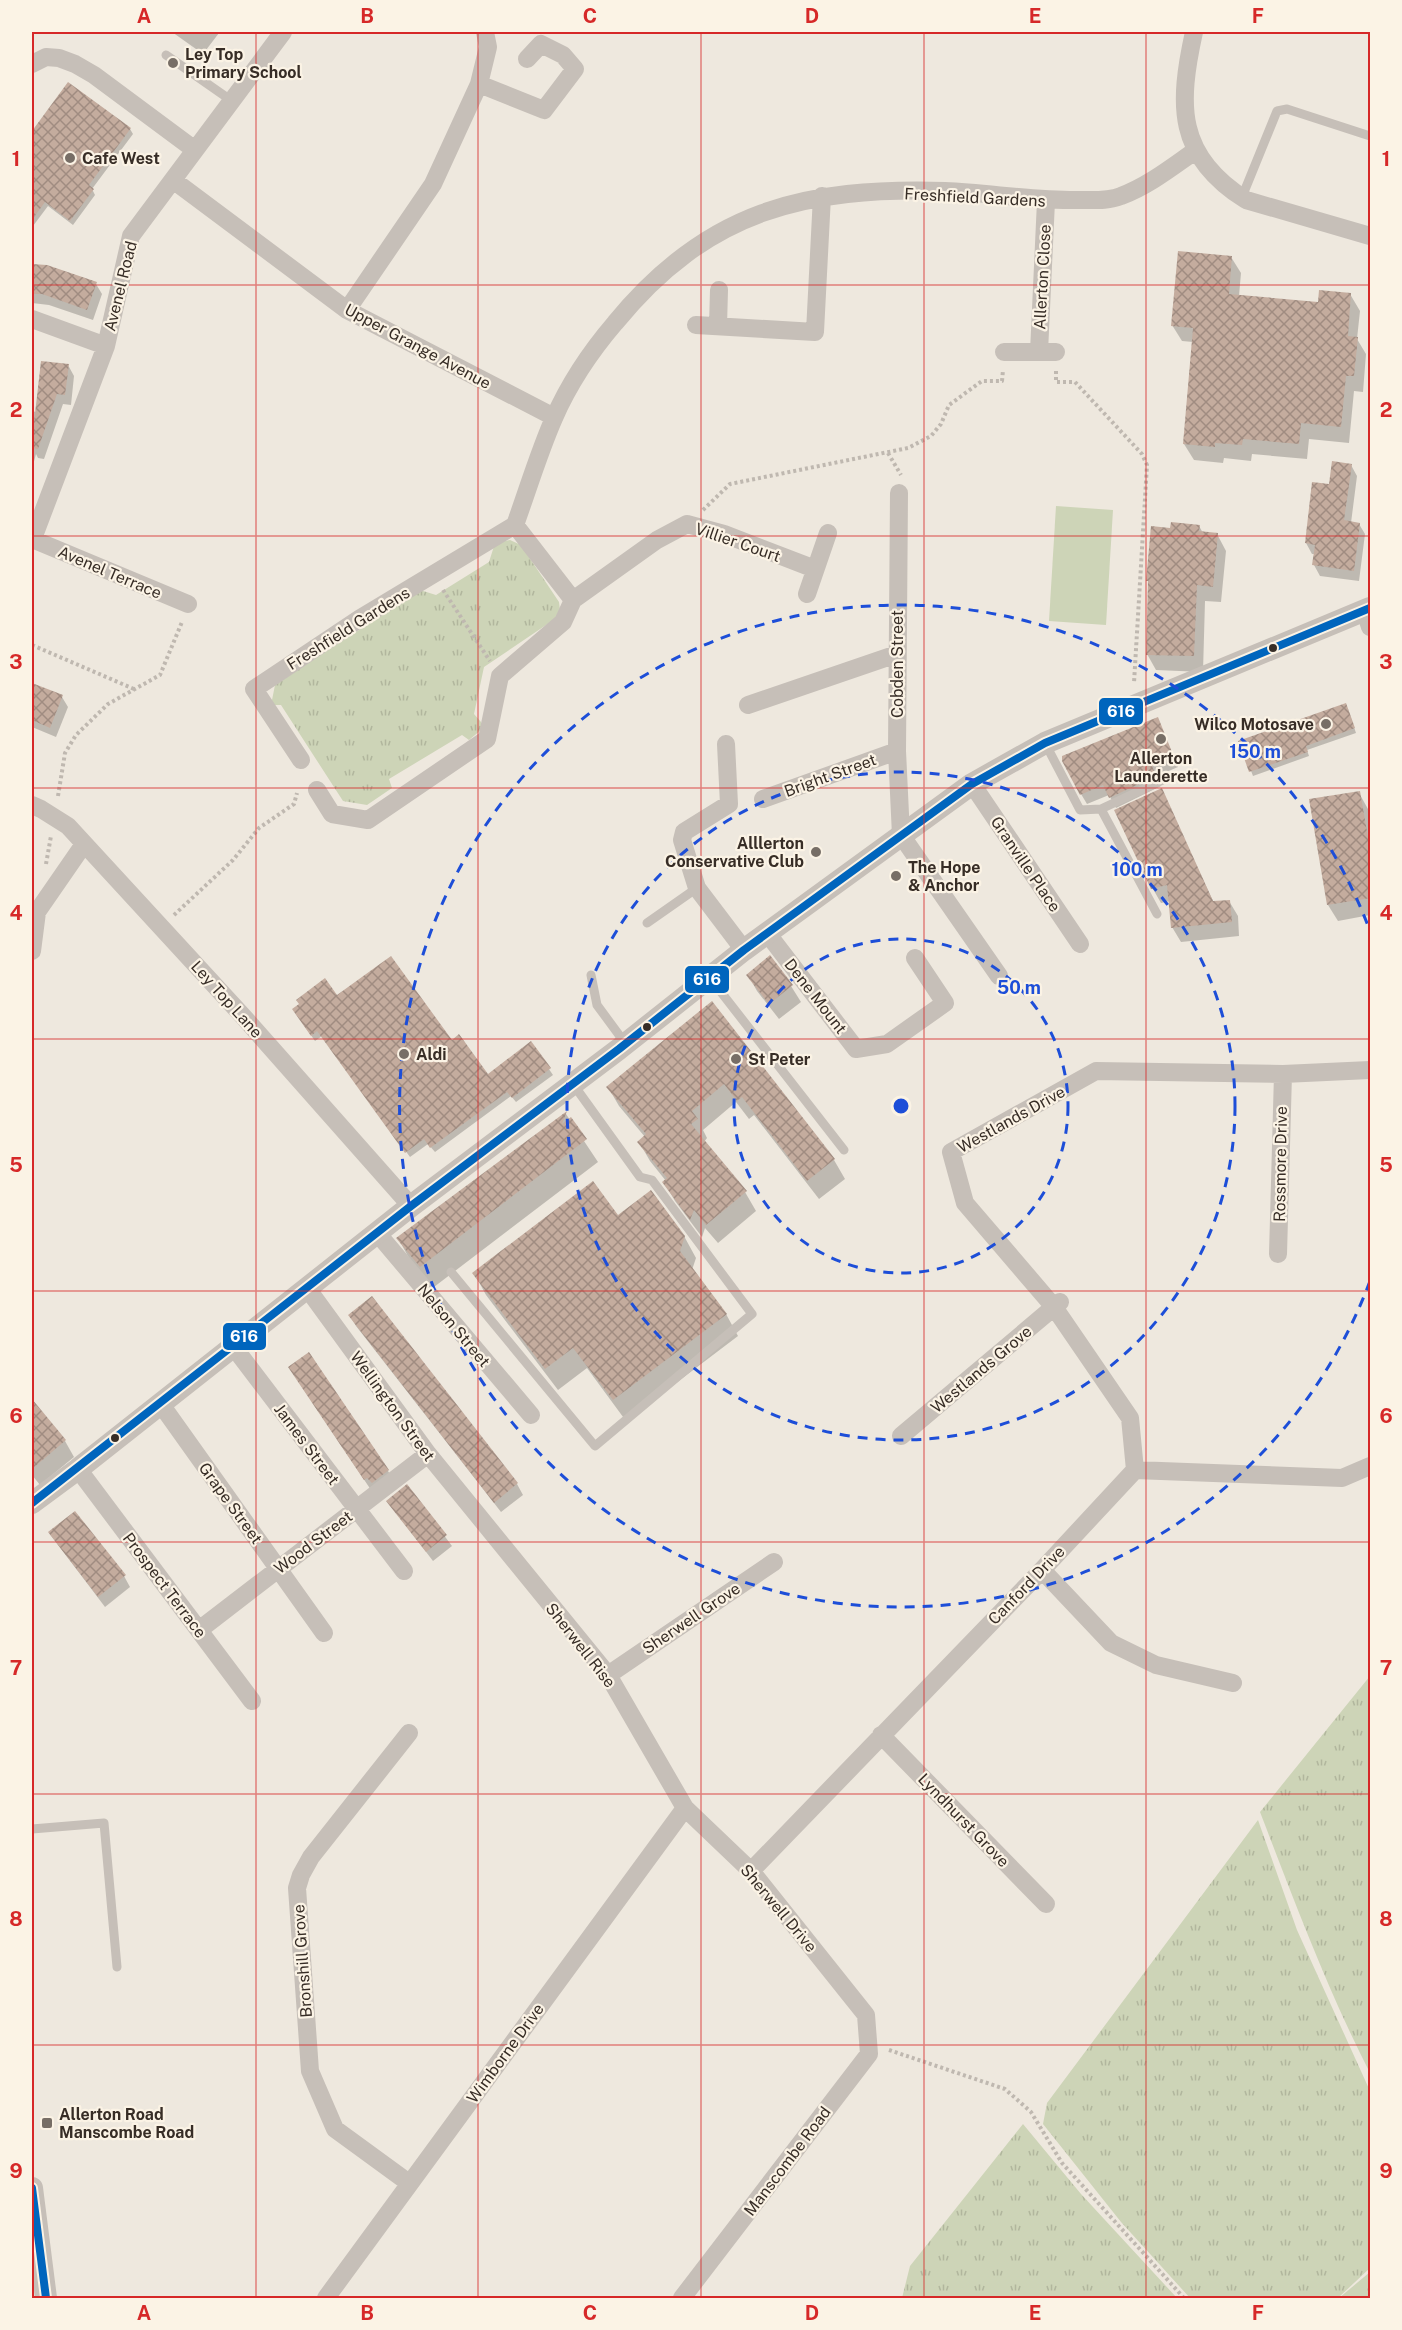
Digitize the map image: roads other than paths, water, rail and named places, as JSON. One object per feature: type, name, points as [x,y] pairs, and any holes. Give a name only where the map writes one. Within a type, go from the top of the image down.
[{"type":"street","name":"Avenel Road","points":[[32,540],[106,346],[131,236],[283,32]]},
{"type":"street","points":[[348,310],[433,184],[479,84],[488,47],[485,32]]},
{"type":"street","points":[[1194,32],[1184,96],[1188,128],[1195,151],[1214,174],[1242,197],[1276,210],[1371,236]]},
{"type":"street","points":[[479,84],[544,110],[574,69],[563,55],[541,44],[527,59]]},
{"type":"street","points":[[32,64],[46,57],[75,63],[195,150]]},
{"type":"street","name":"Freshfield Gardens","points":[[301,760],[254,689],[359,619],[515,525],[554,417],[592,351],[638,294],[677,259],[741,220],[790,203],[822,196],[848,193],[946,191],[1046,201],[1100,200],[1121,196],[1159,176],[1195,151]]},
{"type":"street","name":"Upper Grange Avenue","points":[[173,180],[348,310],[554,417]]},
{"type":"street","points":[[696,325],[815,332],[822,196]]},
{"type":"street","name":"Allerton Close","points":[[1004,352],[1047,352],[1046,201]]},
{"type":"street","points":[[718,326],[719,290]]},
{"type":"street","points":[[32,319],[106,346]]},
{"type":"street","name":"Cobden Street","points":[[899,493],[897,751],[901,835]]},
{"type":"street","name":"Villier Court","points":[[573,600],[657,540],[687,524],[724,534],[815,570]]},
{"type":"street","points":[[308,788],[332,814],[368,820],[487,739],[500,676],[563,622],[573,600],[515,525]]},
{"type":"street","points":[[807,594],[828,533]]},
{"type":"street","name":"Avenel Terrace","points":[[32,540],[189,604]]},
{"type":"street","points":[[32,1503],[411,1206],[573,1084],[744,950],[972,784],[1045,743],[1133,706],[1369,615]]},
{"type":"street","points":[[748,705],[897,654]]},
{"type":"street","points":[[726,744],[729,804],[684,832],[682,840],[697,888],[744,950]]},
{"type":"street","name":"Bright Street","points":[[763,799],[897,751]]},
{"type":"street","name":"Granville Place","points":[[972,784],[1080,944]]},
{"type":"street","name":"Ley Top Lane","points":[[32,805],[68,826],[411,1206]]},
{"type":"street","points":[[901,835],[999,976]]},
{"type":"street","points":[[32,951],[37,912],[84,844]]},
{"type":"street","name":"Dene Mount","points":[[767,933],[856,1049],[887,1044],[945,1003],[915,958]]},
{"type":"street","name":"Westlands Drive","points":[[1135,1470],[1130,1418],[1057,1305],[965,1203],[951,1152],[1096,1071],[1283,1074],[1371,1070]]},
{"type":"street","name":"Rossmore Drive","points":[[1278,1254],[1283,1074]]},
{"type":"street","name":"Nelson Street","points":[[378,1234],[531,1415]]},
{"type":"street","name":"Wellington Street","points":[[307,1288],[428,1454],[483,1522]]},
{"type":"street","name":"Westlands Grove","points":[[901,1436],[1057,1305]]},
{"type":"street","name":"James Street","points":[[232,1346],[404,1571]]},
{"type":"street","name":"Grape Street","points":[[160,1403],[324,1633]]},
{"type":"street","name":"Wood Street","points":[[199,1630],[428,1454]]},
{"type":"street","points":[[1135,1470],[1342,1478],[1371,1466]]},
{"type":"street","name":"Prospect Terrace","points":[[78,1469],[252,1701]]},
{"type":"street","name":"Canford Drive","points":[[751,1871],[1135,1470]]},
{"type":"street","name":"Sherwell Rise","points":[[483,1522],[608,1675],[685,1808]]},
{"type":"street","name":"Sherwell Grove","points":[[608,1675],[774,1562]]},
{"type":"street","points":[[1042,1569],[1111,1643],[1156,1665],[1233,1683]]},
{"type":"street","name":"Bronshill Grove","points":[[409,1732],[311,1857],[297,1888],[310,2071],[335,2129],[409,2183]]},
{"type":"street","name":"Lyndhurst Grove","points":[[881,1735],[1046,1904]]},
{"type":"street","name":"Sherwell Drive","points":[[685,1808],[751,1871],[866,2015]]},
{"type":"street","name":"Wimborne Drive","points":[[326,2298],[685,1808]]},
{"type":"street","name":"Manscombe Road","points":[[682,2298],[869,2054],[866,2015]]},
{"type":"street","points":[[32,2188],[46,2298]]},
{"type":"lane","points":[[166,55],[231,101]]},
{"type":"lane","points":[[1242,197],[1277,111],[1287,108],[1371,136]]},
{"type":"lane","points":[[1045,743],[1080,810],[1101,809],[1165,779]]},
{"type":"lane","points":[[1101,809],[1156,914]]},
{"type":"lane","points":[[647,923],[697,888]]},
{"type":"lane","points":[[591,975],[597,1005],[625,1043]]},
{"type":"lane","points":[[710,978],[844,1149]]},
{"type":"lane","points":[[451,1272],[595,1446],[752,1314],[652,1180],[640,1177],[573,1084]]},
{"type":"lane","points":[[32,1829],[104,1823],[117,1967]]},
{"type":"place","name":"Ley Top Primary School","points":[[173,63]]},
{"type":"place","name":"Cafe West","points":[[70,158]]},
{"type":"place","name":"Wilco Motosave","points":[[1326,724]]},
{"type":"place","name":"Allerton Launderette","points":[[1161,739]]},
{"type":"place","name":"Alllerton Conservative Club","points":[[816,852]]},
{"type":"place","name":"The Hope & Anchor","points":[[896,876]]},
{"type":"place","name":"Aldi","points":[[404,1054]]},
{"type":"place","name":"St Peter","points":[[736,1059]]},
{"type":"place","name":"Allerton Road Manscombe Road","points":[[47,2123]]}]
